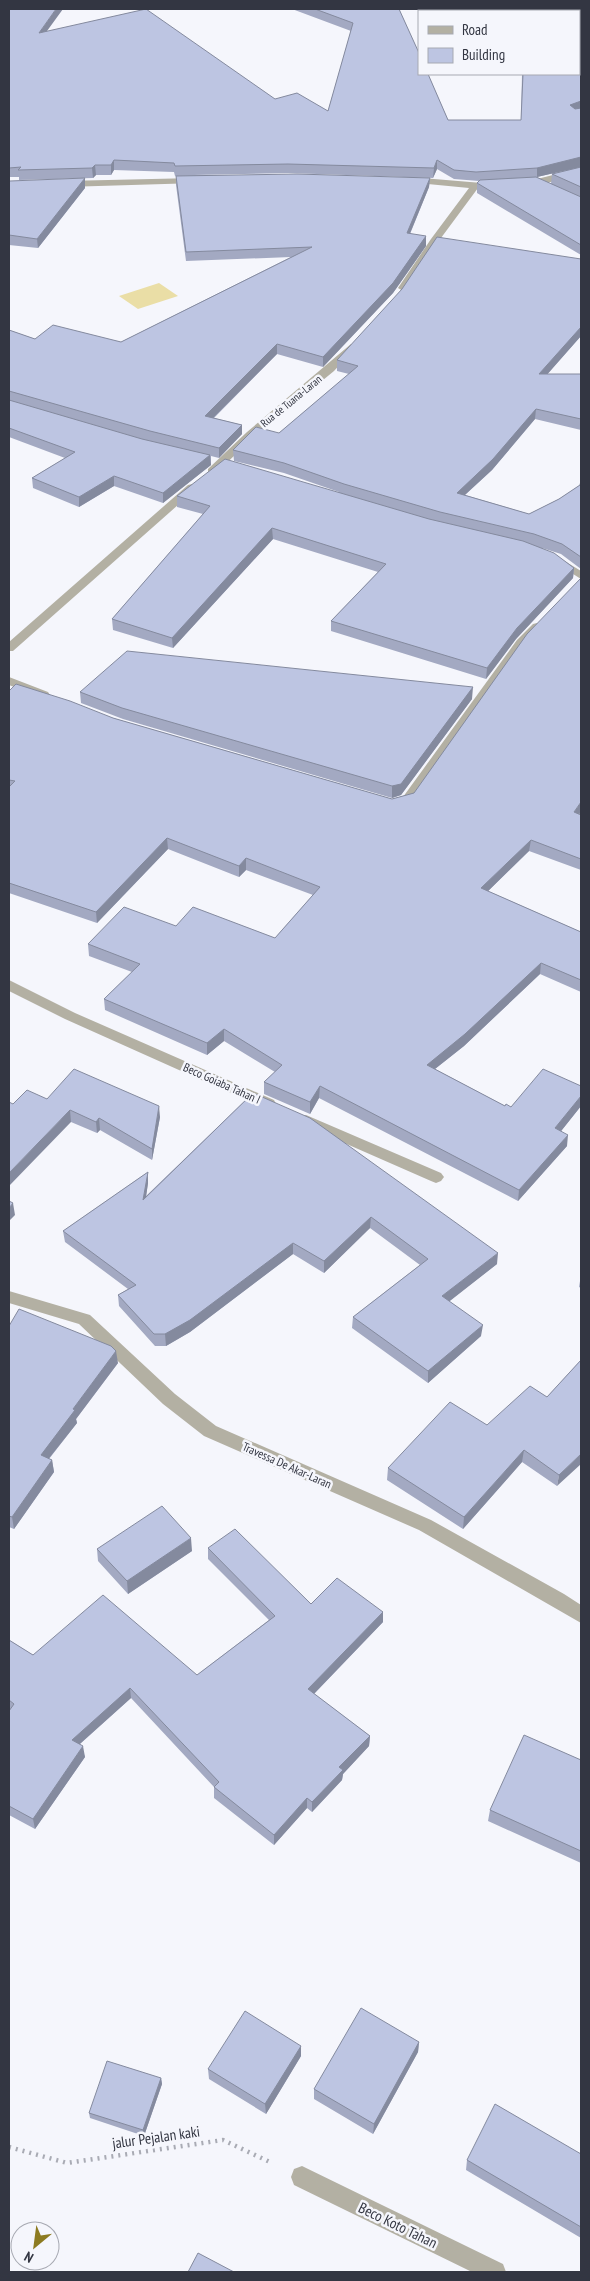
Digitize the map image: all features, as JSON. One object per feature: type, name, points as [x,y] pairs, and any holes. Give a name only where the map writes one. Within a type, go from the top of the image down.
[{"type":"street","points":[[511,184],[537,182],[581,171]]},
{"type":"street","points":[[59,184],[208,180]]},
{"type":"street","points":[[404,180],[475,186],[493,185]]},
{"type":"street","points":[[537,182],[555,190]]},
{"type":"street","points":[[397,296],[434,241],[475,186]]},
{"type":"street","name":"Rua de Tuana-Laran","points":[[9,648],[161,512],[228,464],[251,434],[330,369],[357,340]]},
{"type":"street","points":[[204,458],[228,464]]},
{"type":"street","points":[[547,555],[556,558],[579,581]]},
{"type":"street","points":[[388,803],[407,800],[521,642],[548,614]]},
{"type":"street","points":[[9,681],[54,698]]},
{"type":"street","name":"Beco Goiaba Tahan I","points":[[9,985],[70,1016],[436,1177]]},
{"type":"street","name":"Travessa De Akar-Laran","points":[[9,1297],[84,1319],[169,1399],[210,1432],[425,1525],[558,1599],[581,1615]]},
{"type":"street","name":"Beco Koto Tahan","points":[[302,2177],[495,2272]]},
{"type":"path","name":"jalur Pejalan kaki","points":[[9,2147],[67,2163],[223,2140],[302,2177]]},
{"type":"shaded area","points":[[159,283],[178,296],[138,309],[119,296]]},
{"type":"building","points":[[9,9],[56,9],[39,33],[146,9],[275,99],[297,93],[328,111],[353,23],[315,9],[399,9],[418,51],[418,75],[428,75],[448,120],[521,120],[523,75],[580,75],[581,41],[581,101],[570,105],[575,109],[581,108],[581,157],[537,168],[476,172],[454,170],[437,160],[434,168],[288,164],[175,166],[174,163],[114,160],[111,165],[95,165],[92,168],[18,170],[21,167],[9,168]]},
{"type":"building","points":[[444,9],[581,9],[581,22],[580,10]]},
{"type":"building","points":[[581,167],[581,187],[552,174]]},
{"type":"building","points":[[297,174],[430,178],[407,233],[426,236],[393,283],[323,357],[277,344],[205,416],[242,425],[219,448],[150,431],[9,391],[9,330],[35,339],[53,325],[121,342],[312,247],[186,252],[176,176]]},
{"type":"building","points":[[536,177],[581,197],[581,245],[477,183],[480,180]]},
{"type":"building","points":[[85,178],[37,239],[9,235],[10,181]]},
{"type":"building","points":[[437,237],[581,259],[581,327],[539,374],[581,374],[581,419],[536,409],[493,459],[457,493],[529,514],[559,499],[580,485],[581,481],[581,557],[562,544],[534,534],[440,512],[344,484],[284,463],[233,450],[256,427],[279,433],[358,366],[337,360],[402,289]]},
{"type":"building","points":[[9,400],[142,439],[210,455],[163,493],[114,476],[79,497],[32,478],[75,452],[9,428]]},
{"type":"building","points":[[225,459],[429,519],[523,541],[554,553],[574,568],[517,628],[487,668],[331,621],[386,564],[272,528],[172,638],[112,619],[210,506],[177,496]]},
{"type":"building","points":[[581,578],[581,802],[574,812],[581,815],[581,859],[531,840],[481,888],[581,932],[581,980],[541,963],[465,1034],[427,1065],[505,1106],[506,1104],[511,1107],[543,1069],[581,1086],[581,1096],[555,1128],[568,1135],[519,1190],[320,1086],[310,1102],[264,1082],[282,1065],[224,1029],[207,1043],[104,999],[140,964],[88,944],[124,907],[176,926],[193,907],[275,938],[320,887],[246,858],[239,866],[167,838],[96,912],[9,883],[9,787],[15,781],[9,780],[9,691],[16,684],[70,701],[113,718],[392,799],[414,793],[527,634]]},
{"type":"building","points":[[127,651],[473,687],[401,784],[392,786],[122,708],[80,692]]},
{"type":"building","points":[[74,1069],[159,1106],[152,1149],[99,1118],[96,1122],[70,1110],[9,1173],[9,1102],[13,1104],[27,1090],[47,1099]]},
{"type":"building","points":[[253,1093],[310,1118],[498,1253],[442,1296],[483,1325],[428,1371],[353,1317],[428,1259],[371,1217],[324,1261],[293,1243],[190,1320],[165,1334],[154,1334],[118,1295],[136,1285],[63,1231],[148,1172],[143,1200]]},
{"type":"building","points":[[19,1309],[111,1346],[116,1351],[41,1455],[52,1460],[12,1517],[9,1516],[9,1326]]},
{"type":"building","points":[[581,1360],[581,1454],[559,1475],[524,1450],[464,1517],[388,1468],[450,1402],[487,1425],[530,1386],[547,1397]]},
{"type":"building","points":[[162,1506],[191,1538],[127,1581],[97,1549]]},
{"type":"building","points":[[235,1529],[311,1604],[337,1578],[383,1612],[308,1689],[370,1736],[339,1767],[343,1770],[312,1802],[307,1798],[274,1835],[214,1787],[219,1782],[130,1688],[72,1740],[83,1746],[33,1819],[9,1806],[9,1711],[14,1704],[9,1700],[9,1640],[33,1655],[103,1595],[197,1675],[275,1616],[208,1548]]},
{"type":"building","points":[[524,1735],[581,1760],[581,1851],[490,1810]]},
{"type":"building","points":[[361,2008],[419,2042],[374,2124],[314,2089]]},
{"type":"building","points":[[245,2011],[301,2046],[265,2104],[208,2069]]},
{"type":"building","points":[[107,2061],[161,2078],[143,2130],[89,2113]]},
{"type":"building","points":[[495,2104],[581,2154],[581,2227],[467,2160]]},
{"type":"building","points":[[198,2253],[234,2272],[188,2272]]}]
